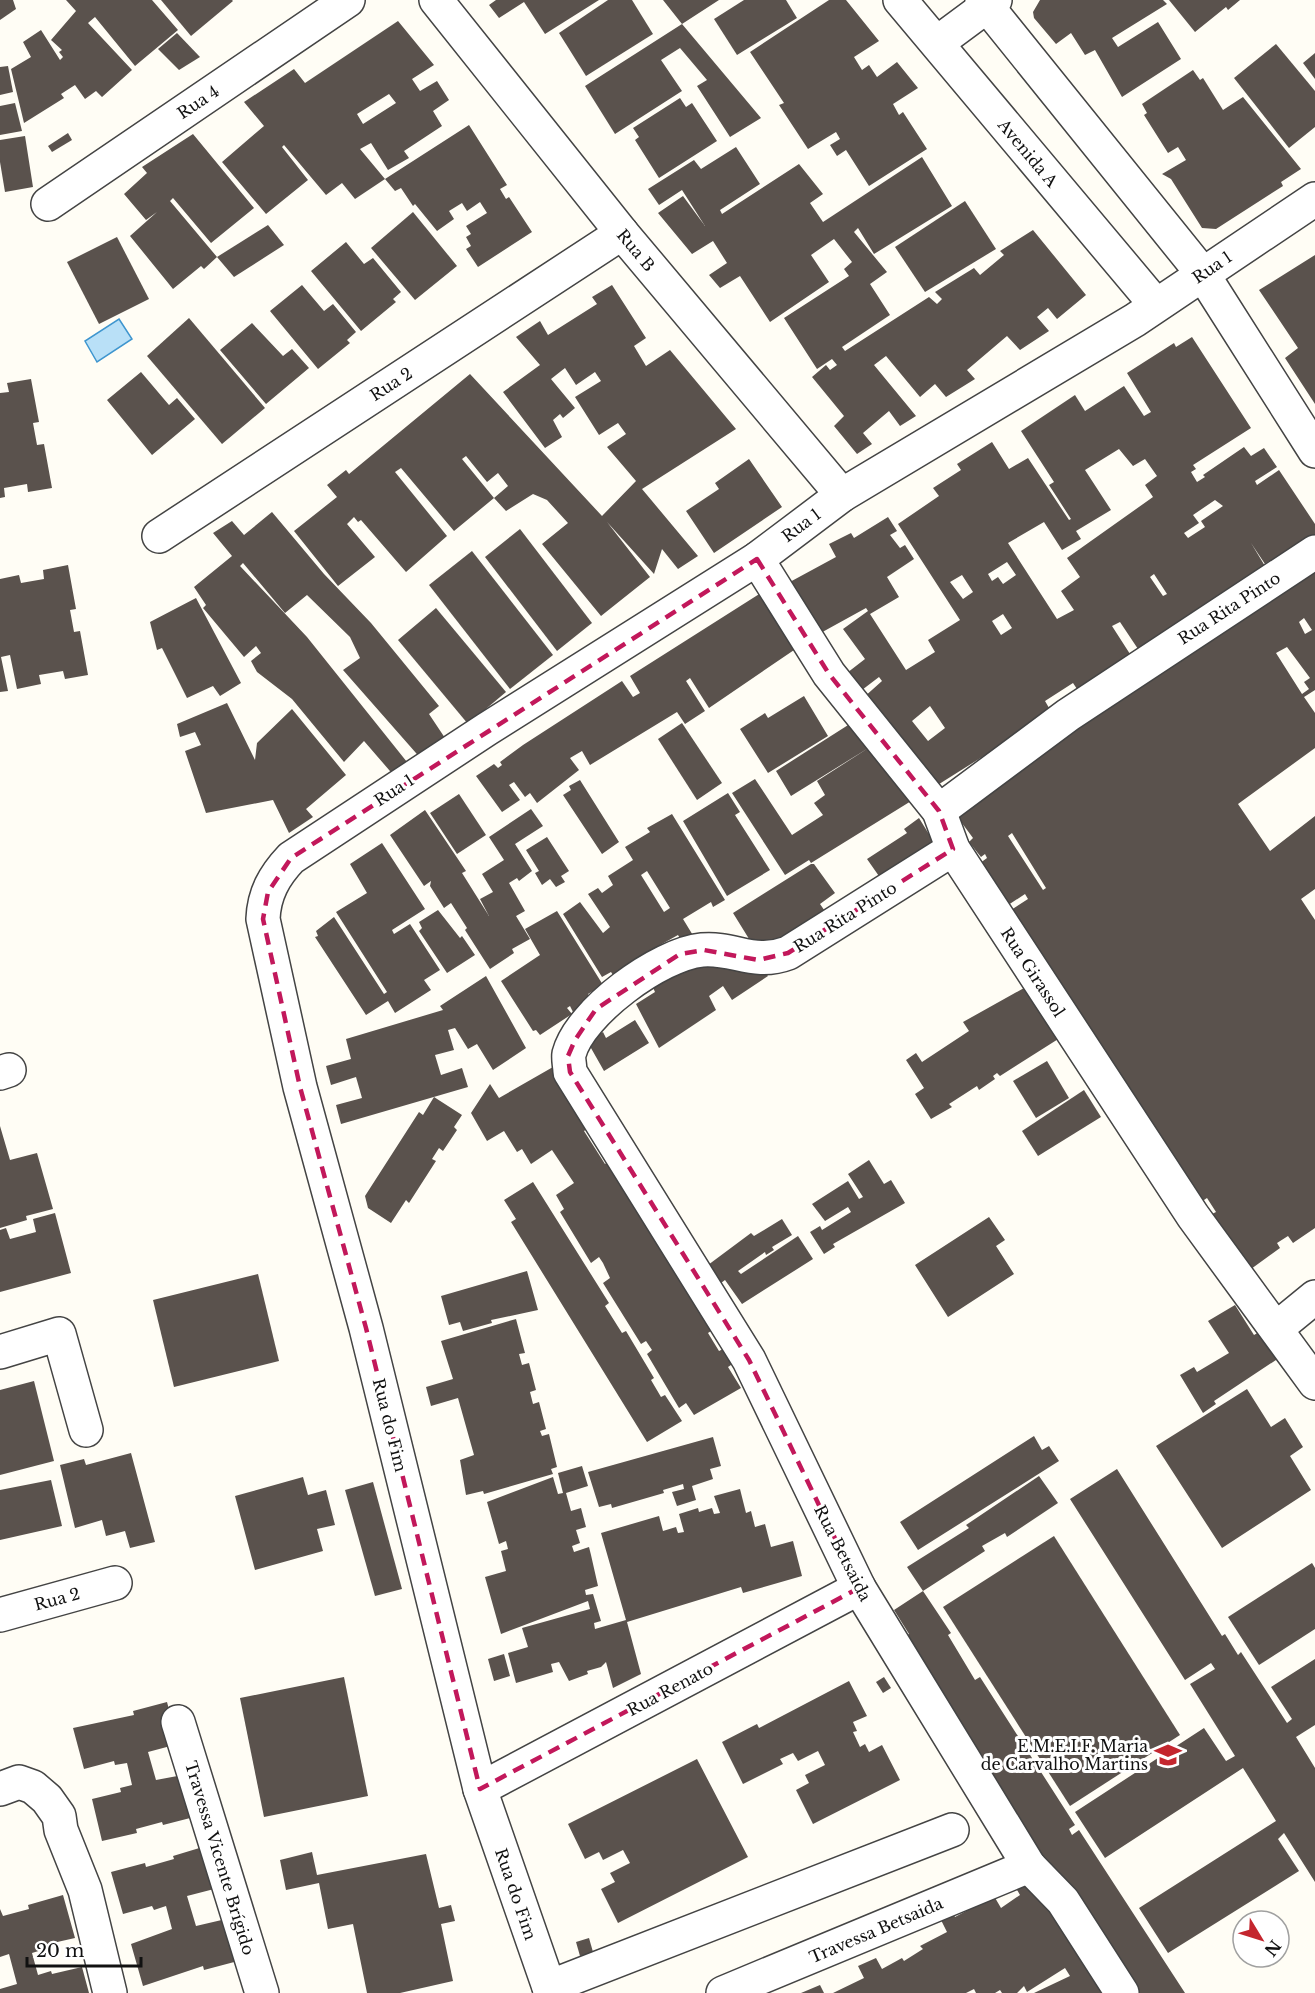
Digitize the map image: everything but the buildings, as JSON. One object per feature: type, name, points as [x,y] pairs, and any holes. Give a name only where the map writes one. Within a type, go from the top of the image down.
[{"type":"street","name":"Rua 4","points":[[48,204],[348,0]]},
{"type":"street","name":"Rua B","points":[[436,0],[622,233],[842,495]]},
{"type":"street","name":"Avenida A","points":[[900,0],[1156,305]]},
{"type":"street","points":[[937,43],[988,2],[1202,273],[1315,451]]},
{"type":"street","name":"Rua 1","points":[[291,858],[487,729],[757,559],[842,495],[1156,305],[1315,199]]},
{"type":"street","name":"Rua 2","points":[[159,536],[622,233]]},
{"type":"street","name":"Rua Rita Pinto","points":[[939,811],[1068,715],[1315,552]]},
{"type":"street","name":"Rua Girassol","points":[[757,559],[829,675],[939,811],[953,849],[1193,1216],[1315,1383]]},
{"type":"street","name":"Rua Rita Pinto","points":[[586,1099],[570,1072],[568,1056],[575,1040],[596,1009],[653,969],[680,954],[704,950],[758,960],[788,953],[953,849]]},
{"type":"street","name":"Rua do Fim","points":[[291,858],[277,874],[263,905],[263,919],[300,1087],[366,1328],[480,1789],[550,1990]]},
{"type":"street","name":"Rua Betsaida","points":[[586,1099],[749,1360],[859,1588],[1029,1866],[1063,1901],[1122,1993]]},
{"type":"street","points":[[1277,1328],[1315,1297]]},
{"type":"street","points":[[0,1352],[59,1335],[86,1430]]},
{"type":"street","name":"Rua 2","points":[[0,1615],[115,1584]]},
{"type":"street","name":"Rua Renato","points":[[480,1789],[859,1588]]},
{"type":"street","name":"Travessa Vicente Brígido","points":[[178,1722],[262,1993]]},
{"type":"street","points":[[0,1789],[19,1782],[33,1787],[47,1799],[58,1816],[61,1830],[85,1890],[110,1993]]},
{"type":"street","points":[[550,1990],[952,1830]]},
{"type":"street","name":"Travessa Betsaida","points":[[723,1993],[1029,1866]]},
{"type":"highlighted area","points":[[757,559],[829,674],[939,811],[953,849],[788,953],[758,960],[704,950],[680,954],[596,1009],[575,1040],[568,1056],[570,1072],[749,1360],[859,1588],[480,1789],[366,1328],[300,1087],[263,919],[268,892],[291,858]]},
{"type":"water","points":[[119,319],[132,339],[97,362],[85,341]]},
{"type":"place","name":"E.M.E.I.F. Maria de Carvalho Martins","points":[[1168,1755]]}]
